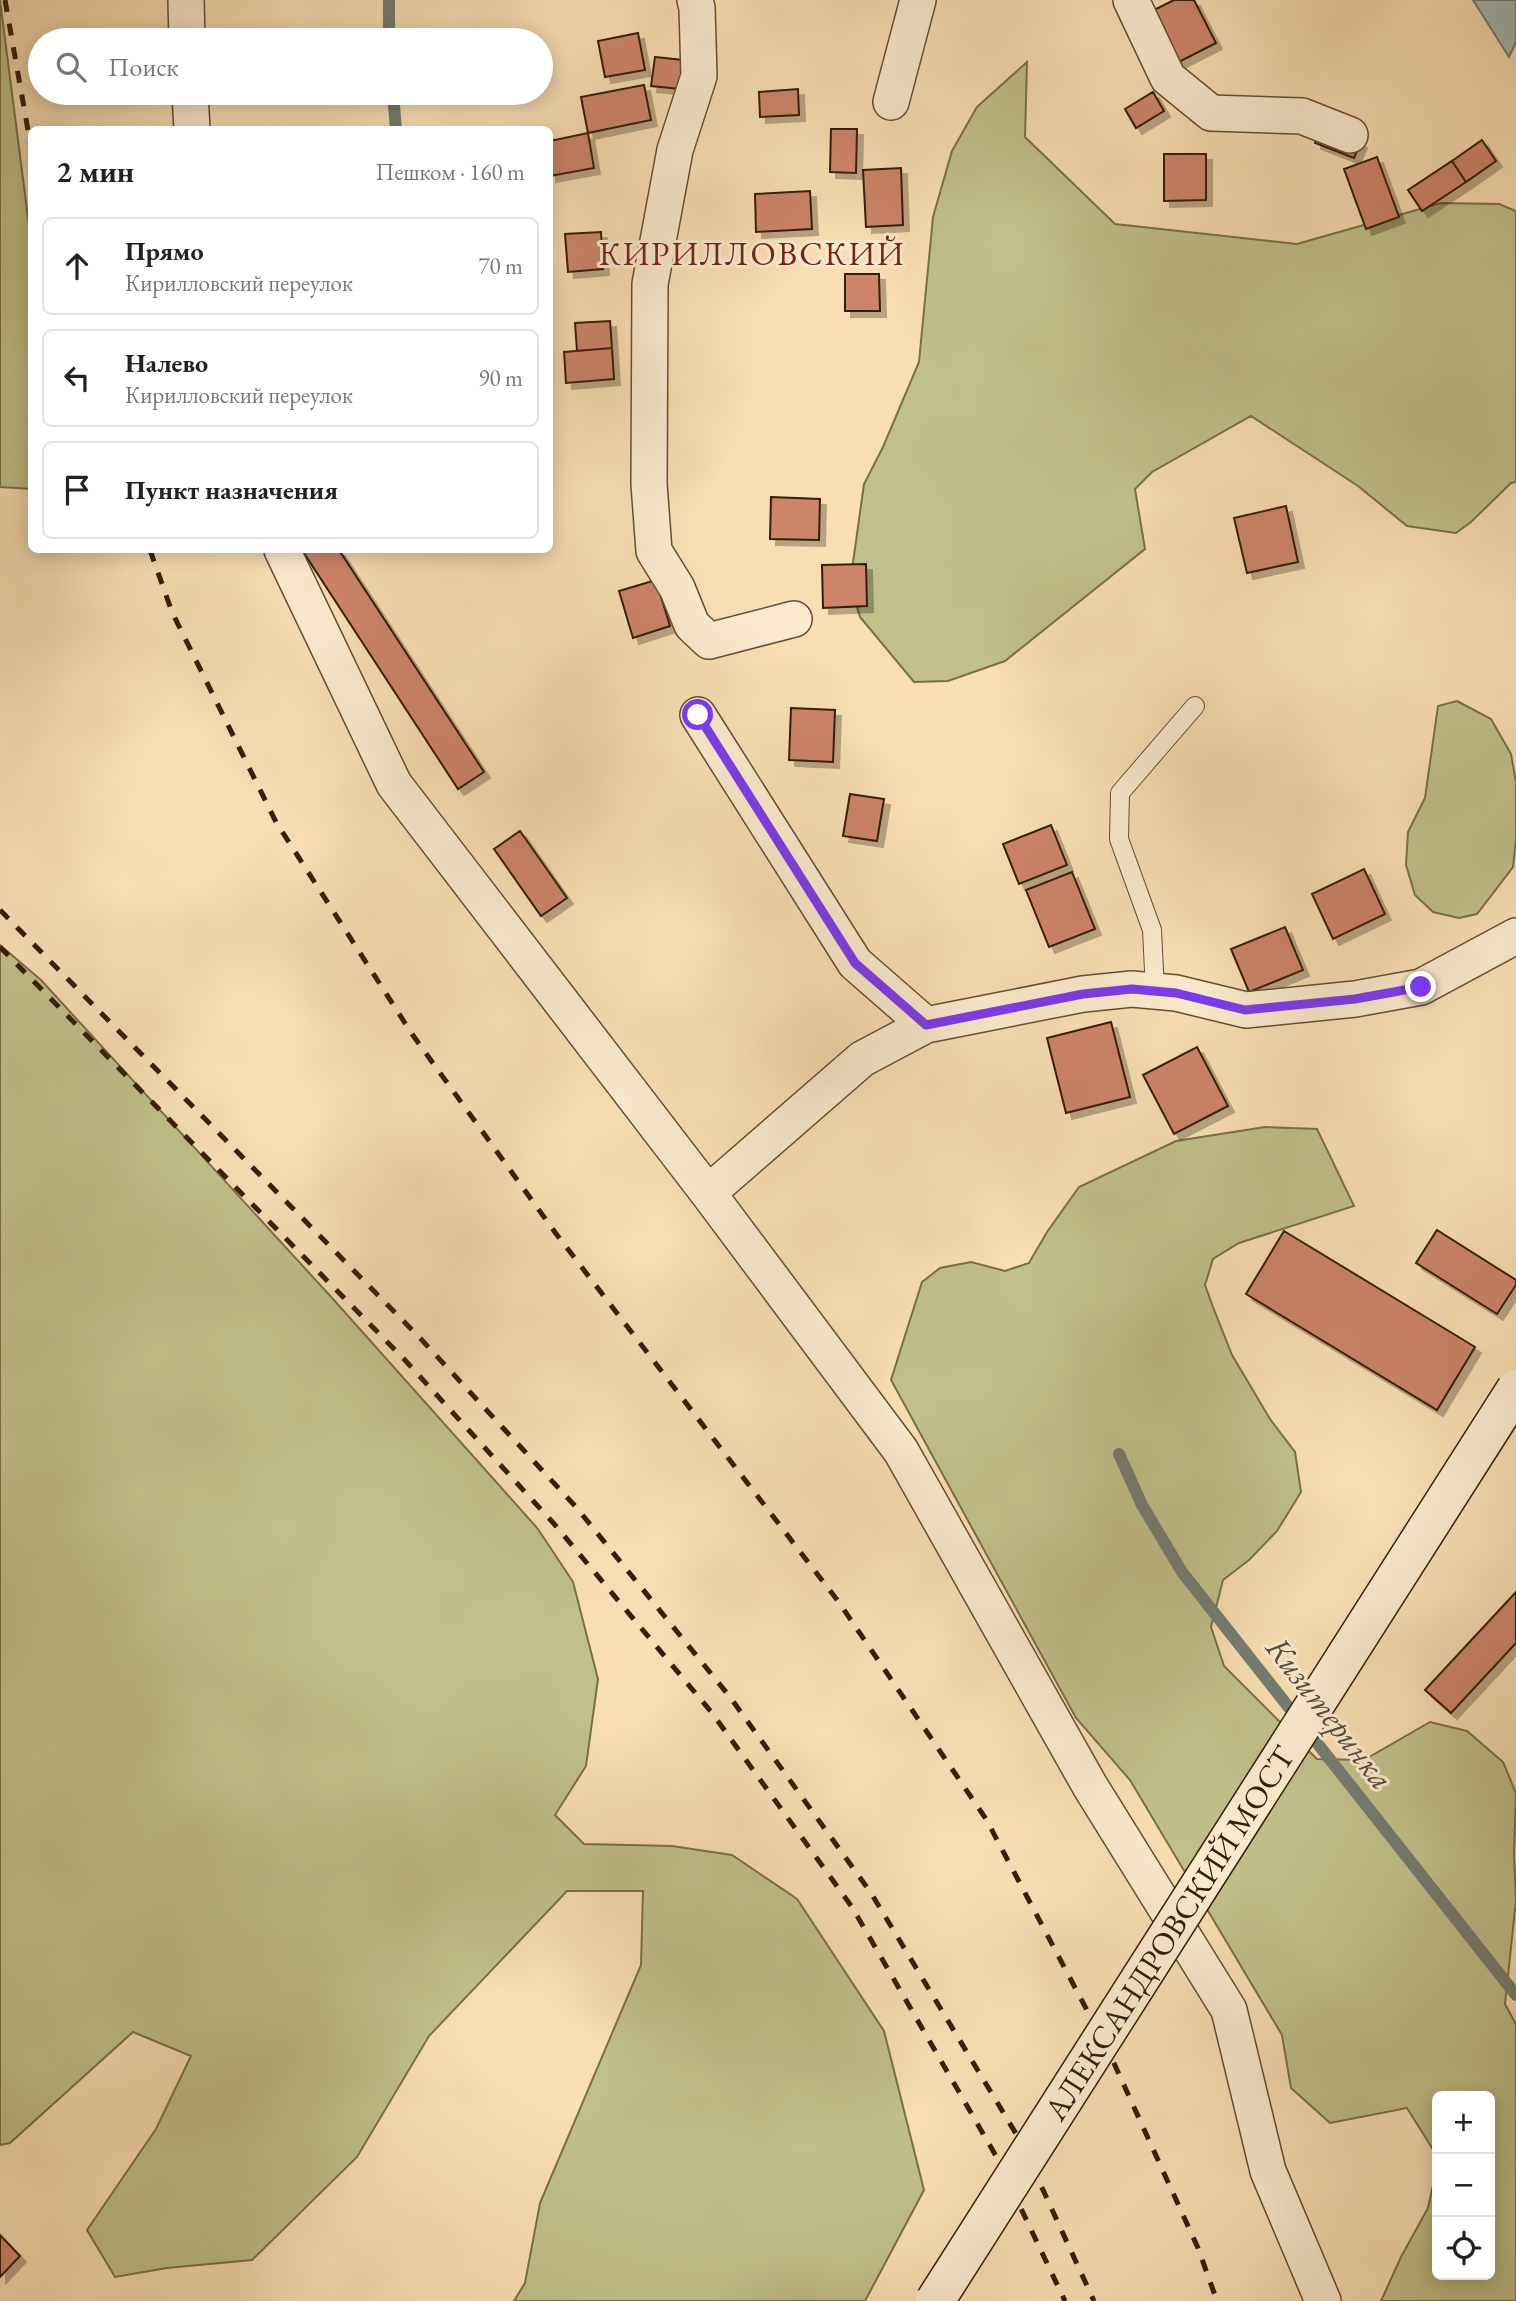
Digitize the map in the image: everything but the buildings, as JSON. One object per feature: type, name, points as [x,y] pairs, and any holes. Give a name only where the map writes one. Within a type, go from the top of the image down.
[{"type":"main road","name":"АЛЕКСАНДРОВСКИЙ МОСТ","points":[[935,2301],[1516,1389]]},
{"type":"street","points":[[186,0],[187,28]]},
{"type":"street","points":[[695,0],[698,8],[699,76],[676,150],[650,284],[649,484],[654,551],[677,588],[692,625],[709,640],[794,619]]},
{"type":"street","points":[[891,102],[918,0]]},
{"type":"street","points":[[1131,0],[1168,78],[1211,113],[1302,116],[1350,135]]},
{"type":"street","points":[[191,105],[192,126]]},
{"type":"street","points":[[283,553],[394,784],[708,1193],[901,1451],[1090,1786],[1230,2010],[1268,2171],[1323,2301]]},
{"type":"street","points":[[698,715],[855,963],[926,1025]]},
{"type":"street","points":[[708,1193],[862,1059],[926,1025],[1083,994],[1132,989],[1176,993],[1245,1010],[1355,999],[1421,987],[1516,936]]},
{"type":"lane","points":[[1155,991],[1152,929],[1119,839],[1120,793],[1195,706]]},
{"type":"green space","points":[[0,0],[28,218],[28,489],[0,487]]},
{"type":"green space","points":[[1027,62],[1025,137],[1115,224],[1297,244],[1441,203],[1499,204],[1516,211],[1516,482],[1511,483],[1456,533],[1407,526],[1358,486],[1251,416],[1152,472],[1135,489],[1145,549],[1005,661],[948,681],[914,682],[860,617],[850,584],[864,484],[883,447],[919,362],[933,217],[952,151],[977,107]]},
{"type":"green space","points":[[1457,701],[1491,719],[1511,754],[1516,782],[1513,867],[1477,914],[1459,918],[1433,912],[1415,895],[1406,865],[1408,832],[1425,798],[1438,706]]},
{"type":"green space","points":[[0,945],[41,980],[333,1299],[538,1529],[573,1582],[598,1679],[586,1766],[555,1815],[584,1844],[672,1846],[732,1855],[797,1899],[884,2031],[924,2190],[865,2301],[514,2301],[525,2283],[540,2203],[641,1965],[643,1891],[567,1891],[429,2036],[357,2157],[252,2260],[167,2268],[115,2277],[87,2230],[156,2129],[191,2056],[133,2032],[10,2143],[0,2145]]},
{"type":"green space","points":[[1265,1127],[1317,1129],[1354,1206],[1239,1243],[1213,1259],[1205,1285],[1213,1307],[1232,1355],[1270,1419],[1295,1452],[1301,1492],[1277,1531],[1249,1560],[1223,1580],[1211,1627],[1224,1666],[1317,1759],[1364,1760],[1430,1722],[1467,1731],[1503,1762],[1516,1793],[1516,1900],[1505,2004],[1516,2024],[1516,2301],[1381,2301],[1428,2208],[1432,2190],[1432,2280],[1495,2280],[1495,2091],[1432,2091],[1432,2148],[1407,2108],[1330,2123],[1291,2088],[1282,2035],[1130,1780],[1076,1718],[891,1380],[922,1282],[940,1268],[971,1262],[1005,1271],[1029,1263],[1079,1187],[1176,1141]]},
{"type":"water","points":[[1473,0],[1516,0],[1516,42],[1509,57]]},
{"type":"waterway","name":"Кизитеринка","points":[[389,0],[389,28]]},
{"type":"waterway","name":"Кизитеринка","points":[[394,105],[396,126]]},
{"type":"waterway","name":"Кизитеринка","points":[[1119,1454],[1142,1505],[1182,1572],[1516,1995]]},
{"type":"railway","points":[[5,0],[28,130]]},
{"type":"railway","points":[[151,553],[172,612],[276,822],[412,1034],[557,1235],[838,1601],[986,1819],[1108,2050],[1198,2248],[1217,2301]]},
{"type":"railway","points":[[0,910],[420,1338],[576,1507],[730,1697],[871,1893],[1021,2142],[1094,2301]]},
{"type":"railway","points":[[0,947],[403,1358],[556,1526],[712,1713],[852,1907],[996,2156],[1065,2301]]},
{"type":"district","name":"КИРИЛЛОВСКИЙ","points":[[752,253]]},
{"type":"route","points":[[698,715],[855,963],[926,1025],[1083,994],[1132,989],[1176,993],[1245,1010],[1355,999],[1421,987]]}]
